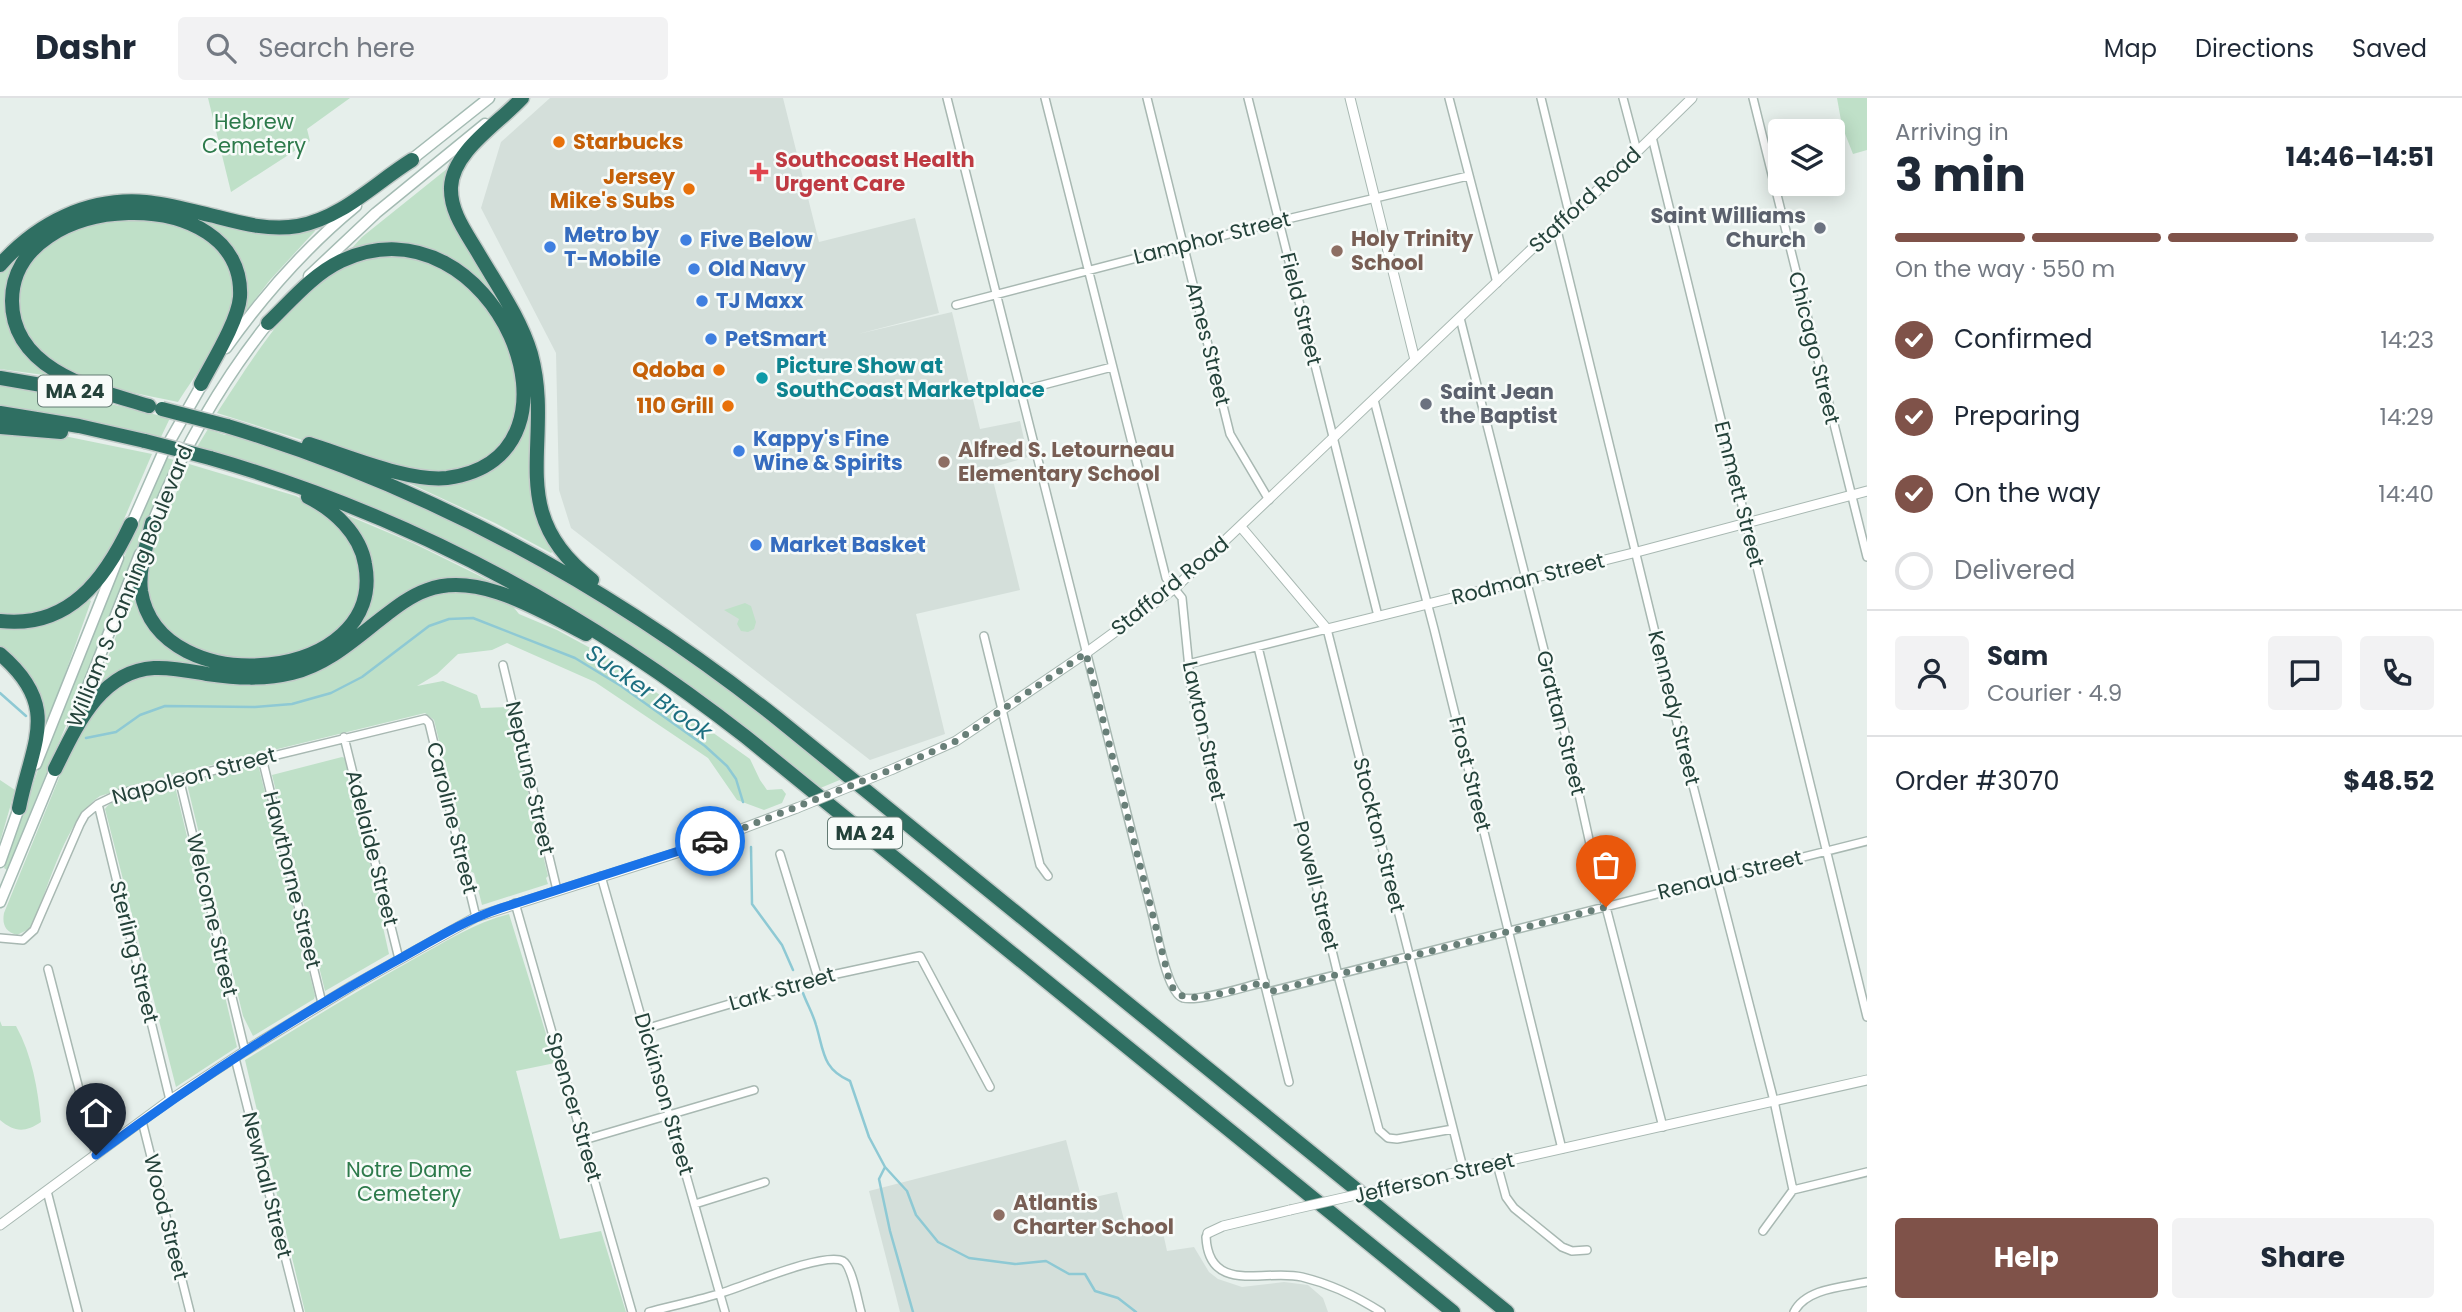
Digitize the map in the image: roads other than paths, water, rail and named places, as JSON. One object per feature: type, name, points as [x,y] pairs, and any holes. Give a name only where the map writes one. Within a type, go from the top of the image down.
[{"type":"highway","points":[[520,98],[460,160],[451,185],[454,208],[518,322],[531,355],[537,393],[537,488],[540,507],[551,534],[560,550],[579,569],[654,627]]},
{"type":"highway","points":[[0,265],[31,235],[54,220],[82,209],[112,202],[166,204],[268,227],[310,223],[343,209],[412,160]]},
{"type":"highway","points":[[155,407],[61,375],[34,354],[18,330],[12,300],[21,266],[38,245],[70,226],[107,215],[147,213],[196,226],[221,244],[236,272],[240,289],[239,305],[201,384]]},
{"type":"highway","points":[[232,428],[296,441],[411,475],[444,478],[469,472],[493,459],[509,443],[522,416],[525,393],[522,370],[516,348],[502,318],[472,282],[449,265],[432,257],[399,249],[374,251],[349,258],[317,276],[268,323]]},
{"type":"highway","name":"MA 24","points":[[0,378],[155,407],[232,428],[354,471],[449,511],[549,563],[654,627],[778,719],[1507,1312]]},
{"type":"highway","name":"MA 24","points":[[0,413],[142,440],[211,459],[345,504],[421,536],[486,568],[621,646],[746,737],[1453,1312]]},
{"type":"highway","points":[[0,427],[142,440]]},
{"type":"highway","points":[[152,523],[142,571],[144,601],[150,617],[160,630],[190,651],[230,664],[279,664],[318,650],[336,639],[351,625],[361,606],[367,575],[359,546],[344,524],[329,510],[305,495],[211,459]]},
{"type":"highway","points":[[0,621],[23,622],[44,617],[82,597],[110,566],[131,524]]},
{"type":"highway","points":[[55,769],[86,711],[107,688],[127,675],[156,667],[248,678],[292,673],[314,666],[333,655],[415,595],[453,585],[492,591],[572,627],[630,660],[746,737]]},
{"type":"highway","points":[[0,654],[28,686],[38,716],[38,732],[25,775],[19,808]]},
{"type":"main road","name":"William S Canning Boulevard","points":[[0,862],[131,524],[160,460],[201,384],[246,321],[296,263],[340,219],[489,98]]},
{"type":"main road","name":"William S Canning Boulevard","points":[[0,902],[170,480],[198,424],[227,379],[268,323],[309,276],[354,233],[520,98]]},
{"type":"street","points":[[947,98],[1173,989],[1180,996],[1198,998],[1265,982]]},
{"type":"street","name":"Lawton Street","points":[[1045,98],[1166,578],[1182,598],[1191,688],[1289,1082]]},
{"type":"street","name":"Ames Street","points":[[1147,98],[1230,434],[1269,500]]},
{"type":"street","name":"Field Street","points":[[1248,98],[1378,616]]},
{"type":"street","points":[[1350,98],[1415,360]]},
{"type":"street","points":[[1449,98],[1497,283]]},
{"type":"street","points":[[1541,98],[1570,217]]},
{"type":"street","points":[[1623,98],[1637,151]]},
{"type":"street","name":"Stafford Road","points":[[0,1226],[170,1100],[244,1051],[322,1003],[476,917],[683,851],[797,808],[956,741],[1086,653],[1175,588],[1556,226],[1570,217],[1652,137],[1682,102],[1692,98]]},
{"type":"street","name":"Chicago Street","points":[[1753,98],[1867,557]]},
{"type":"street","name":"Emmett Street","points":[[1652,137],[1867,1017]]},
{"type":"street","name":"Lamphor Street","points":[[956,305],[1279,220],[1468,176]]},
{"type":"street","name":"Kennedy Street","points":[[1556,226],[1716,878],[1774,1101],[1793,1190]]},
{"type":"street","name":"Grattan Street","points":[[1460,318],[1663,1127]]},
{"type":"street","points":[[1020,391],[1112,368]]},
{"type":"street","name":"Frost Street","points":[[1374,400],[1562,1149]]},
{"type":"street","name":"Rodman Street","points":[[1188,664],[1637,552],[1867,491]]},
{"type":"street","name":"Stockton Street","points":[[1241,527],[1327,629],[1464,1172]]},
{"type":"street","points":[[984,636],[1040,865],[1048,876]]},
{"type":"street","name":"Powell Street","points":[[1258,647],[1374,1117],[1382,1135],[1397,1139],[1452,1129]]},
{"type":"street","name":"Neptune Street","points":[[503,665],[556,890]]},
{"type":"street","name":"Napoleon Street","points":[[0,938],[23,940],[34,930],[80,824],[85,815],[98,804],[121,793],[179,778],[427,719]]},
{"type":"street","name":"Caroline Street","points":[[427,719],[476,917]]},
{"type":"street","name":"Adelaide Street","points":[[344,737],[399,960]]},
{"type":"street","name":"Hawthorne Street","points":[[262,758],[322,1003]]},
{"type":"street","name":"Welcome Street","points":[[179,778],[244,1051]]},
{"type":"street","name":"Sterling Street","points":[[98,804],[170,1100]]},
{"type":"street","name":"Renaud Street","points":[[1268,992],[1867,841]]},
{"type":"street","points":[[780,854],[818,978]]},
{"type":"street","name":"Dickinson Street","points":[[601,876],[725,1312]]},
{"type":"street","name":"Spencer Street","points":[[515,903],[632,1312]]},
{"type":"street","name":"Lark Street","points":[[645,1029],[818,978],[920,956],[990,1087]]},
{"type":"street","points":[[48,969],[96,1155]]},
{"type":"street","name":"Newhall Street","points":[[235,1058],[299,1312]]},
{"type":"street","name":"Jefferson Street","points":[[1381,1312],[1345,1291],[1299,1276],[1251,1277],[1230,1274],[1214,1263],[1206,1237],[1208,1233],[1223,1226],[1290,1210],[1867,1080]]},
{"type":"street","points":[[584,1140],[754,1090]]},
{"type":"street","name":"Wood Street","points":[[142,1121],[190,1312]]},
{"type":"street","points":[[1497,1164],[1506,1197],[1514,1208],[1562,1247],[1572,1251],[1587,1250]]},
{"type":"street","points":[[1763,1231],[1793,1190],[1867,1172]]},
{"type":"street","points":[[695,1204],[765,1181]]},
{"type":"street","points":[[47,1191],[78,1312]]},
{"type":"street","points":[[649,1312],[720,1294],[779,1272],[821,1262],[841,1261],[846,1264],[852,1278],[860,1312]]},
{"type":"street","points":[[1794,1312],[1797,1306],[1810,1296],[1867,1282]]},
{"type":"waterway","name":"Sucker Brook","points":[[86,738],[116,732],[140,715],[165,706],[255,707],[292,704],[331,693],[362,677],[429,626],[449,619],[473,618],[575,658],[621,686],[705,746],[727,766],[736,779],[743,802]]},
{"type":"waterway","name":"Sucker Brook","points":[[0,693],[26,716]]},
{"type":"waterway","name":"Sucker Brook","points":[[751,847],[752,904],[782,945],[793,970]]},
{"type":"waterway","name":"Sucker Brook","points":[[803,993],[829,1065],[850,1081],[869,1137],[885,1167],[907,1191],[916,1215],[938,1242],[969,1258],[1015,1264],[1046,1261],[1069,1274],[1085,1274],[1095,1291],[1118,1298],[1136,1312]]},
{"type":"waterway","points":[[885,1167],[879,1179],[890,1231],[913,1312]]},
{"type":"place","name":"Starbucks","points":[[559,142]]},
{"type":"place","name":"Southcoast Health Urgent Care","points":[[759,172]]},
{"type":"place","name":"Jersey Mike's Subs","points":[[689,189]]},
{"type":"place","name":"Saint Williams Church","points":[[1820,228]]},
{"type":"place","name":"Five Below","points":[[686,240]]},
{"type":"place","name":"Metro by T-Mobile","points":[[550,247]]},
{"type":"place","name":"Holy Trinity School","points":[[1337,251]]},
{"type":"place","name":"Old Navy","points":[[694,269]]},
{"type":"place","name":"TJ Maxx","points":[[702,301]]},
{"type":"place","name":"PetSmart","points":[[711,339]]},
{"type":"place","name":"Qdoba","points":[[719,370]]},
{"type":"place","name":"Picture Show at SouthCoast Marketplace","points":[[762,378]]},
{"type":"place","name":"Saint Jean the Baptist","points":[[1426,404]]},
{"type":"place","name":"110 Grill","points":[[728,406]]},
{"type":"place","name":"Kappy's Fine Wine & Spirits","points":[[739,451]]},
{"type":"place","name":"Alfred S. Letourneau Elementary School","points":[[944,462]]},
{"type":"place","name":"Market Basket","points":[[756,545]]},
{"type":"place","name":"Atlantis Charter School","points":[[999,1215]]},
{"type":"park label","name":"Hebrew Cemetery","points":[[254,134]]},
{"type":"park label","name":"Notre Dame Cemetery","points":[[409,1182]]}]
